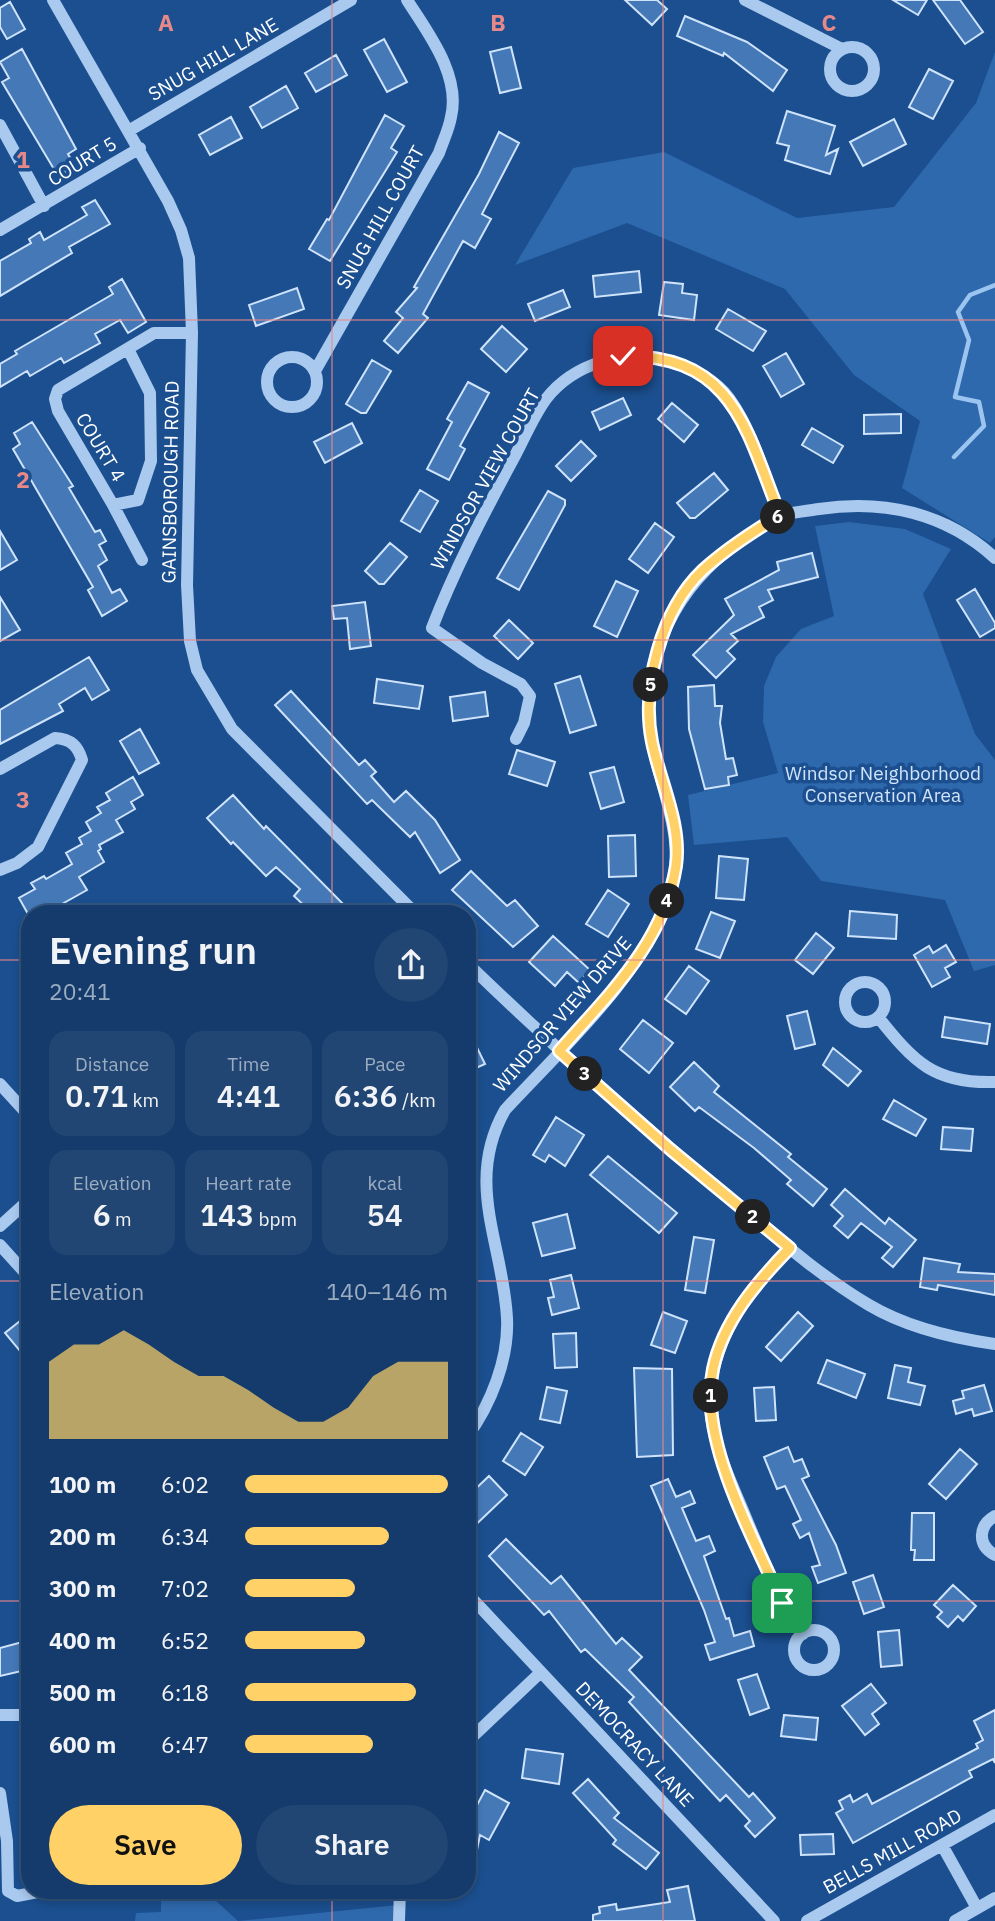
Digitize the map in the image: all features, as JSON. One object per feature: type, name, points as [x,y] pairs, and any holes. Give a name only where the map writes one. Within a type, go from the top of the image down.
[{"type":"street","name":"GAINSBOROUGH ROAD","points":[[53,0],[140,148],[181,230],[189,258],[192,333],[187,585],[190,641],[197,670],[232,729],[407,905]]},
{"type":"street","name":"SNUG HILL LANE","points":[[130,130],[351,0]]},
{"type":"street","name":"SNUG HILL COURT","points":[[315,371],[439,153],[452,115],[452,90],[439,51],[407,0]]},
{"type":"street","points":[[745,0],[842,49]]},
{"type":"street","name":"COURT 5","points":[[0,125],[44,206]]},
{"type":"street","name":"COURT 5","points":[[0,230],[140,148]]},
{"type":"street","name":"COURT 4","points":[[128,349],[150,393],[151,461],[138,500],[113,505],[58,411],[55,399],[58,390],[153,333],[192,333]]},
{"type":"street","name":"WINDSOR VIEW COURT","points":[[516,739],[524,723],[530,696],[521,684],[482,663],[432,628],[454,569],[547,398],[577,373],[599,362],[623,356],[652,356],[687,366],[710,380],[728,397],[741,419],[780,515]]},
{"type":"street","points":[[299,358],[315,371],[315,392],[305,402],[285,405],[270,392],[270,371],[279,360],[299,358]]},
{"type":"street","name":"WINDSOR VIEW DRIVE","points":[[476,1425],[492,1392],[503,1357],[507,1319],[486,1210],[489,1145],[505,1110],[631,970],[656,932],[671,891],[676,863],[674,825],[652,742],[649,717],[652,672],[665,631],[683,595],[701,572],[735,544],[780,515],[854,504],[918,512],[956,528],[995,558]]},
{"type":"street","points":[[113,505],[142,560]]},
{"type":"street","points":[[0,769],[55,738],[71,742],[79,749],[82,760],[38,847],[17,863],[0,870]]},
{"type":"street","points":[[476,972],[559,1051],[671,1150],[790,1248],[869,1305],[958,1339],[995,1344]]},
{"type":"street","points":[[878,1017],[911,1058],[956,1081],[995,1082]]},
{"type":"street","points":[[0,1084],[21,1107]]},
{"type":"street","points":[[0,1226],[21,1207]]},
{"type":"street","points":[[0,1245],[21,1268]]},
{"type":"street","points":[[790,1248],[758,1281],[730,1323],[713,1368],[710,1409],[725,1468],[782,1603],[803,1634]]},
{"type":"street","points":[[995,1516],[984,1525],[981,1537],[986,1549],[995,1555]]},
{"type":"street","name":"DEMOCRACY LANE","points":[[476,1603],[774,1921]]},
{"type":"street","points":[[476,1733],[541,1672]]},
{"type":"street","points":[[0,1715],[21,1715]]},
{"type":"street","points":[[0,1793],[7,1841],[8,1891],[21,1895]]},
{"type":"street","name":"BELLS MILL ROAD","points":[[807,1921],[995,1815]]},
{"type":"street","points":[[942,1845],[977,1908]]},
{"type":"street","points":[[955,1921],[995,1898]]},
{"type":"street","points":[[399,1921],[400,1899]]},
{"type":"green space","points":[[995,52],[995,537],[990,543],[902,488],[920,421],[854,375],[785,289],[627,223],[515,265],[573,168],[664,152],[797,218],[894,207],[976,103]]},
{"type":"green space","name":"Windsor Neighborhood Conservation Area","points":[[849,522],[905,529],[951,549],[923,594],[975,734],[995,760],[995,965],[974,971],[945,900],[821,881],[787,837],[694,845],[688,795],[778,773],[763,722],[764,686],[776,657],[801,629],[834,616],[815,526]]},
{"type":"green space","points":[[161,1899],[214,1899],[238,1921],[135,1921],[136,1913],[161,1912]]},
{"type":"green space","points":[[398,1905],[399,1921],[238,1921]]},
{"type":"building","points":[[625,0],[657,0],[667,9],[652,25]]},
{"type":"building","points":[[893,0],[927,0],[918,15]]},
{"type":"building","points":[[933,0],[960,0],[983,32],[965,44]]},
{"type":"building","points":[[10,2],[25,29],[7,39],[0,27],[0,8]]},
{"type":"building","points":[[685,16],[747,42],[787,70],[773,91],[724,53],[723,56],[677,36]]},
{"type":"building","points":[[384,39],[407,82],[387,92],[364,50]]},
{"type":"building","points":[[511,47],[521,88],[500,93],[490,52]]},
{"type":"building","points":[[22,49],[76,149],[68,154],[75,166],[58,176],[2,82],[9,78],[0,62]]},
{"type":"building","points":[[336,55],[347,75],[316,92],[305,73]]},
{"type":"building","points":[[929,69],[953,81],[933,119],[909,107]]},
{"type":"building","points":[[286,86],[298,108],[262,128],[250,107]]},
{"type":"building","points":[[787,111],[835,126],[826,155],[838,149],[830,174],[785,160],[789,146],[777,143]]},
{"type":"building","points":[[385,115],[404,126],[391,148],[397,152],[330,261],[309,249],[327,219],[329,220]]},
{"type":"building","points":[[231,117],[242,138],[210,155],[199,135]]},
{"type":"building","points":[[894,119],[906,144],[863,166],[850,142]]},
{"type":"building","points":[[499,132],[519,143],[482,214],[491,219],[475,248],[463,241],[423,314],[428,318],[398,353],[384,341],[403,318],[396,312],[417,288],[414,287],[479,174]]},
{"type":"building","points":[[95,200],[110,224],[69,247],[72,253],[0,296],[0,261],[31,243],[29,239],[40,232],[44,240],[87,215],[82,207]]},
{"type":"building","points":[[639,271],[641,292],[595,297],[593,276]]},
{"type":"building","points":[[122,279],[146,322],[128,333],[120,320],[95,334],[100,343],[64,363],[61,358],[30,376],[27,371],[0,387],[0,364],[17,354],[15,351],[113,294],[109,287]]},
{"type":"building","points":[[664,282],[683,284],[682,293],[697,295],[694,320],[659,315]]},
{"type":"building","points":[[297,288],[304,309],[256,326],[249,305]]},
{"type":"building","points":[[563,290],[570,307],[535,321],[528,304]]},
{"type":"building","points":[[728,309],[766,331],[753,351],[716,329]]},
{"type":"building","points":[[502,326],[527,349],[506,372],[481,349]]},
{"type":"building","points":[[786,353],[804,384],[781,397],[763,366]]},
{"type":"building","points":[[372,360],[391,371],[366,413],[361,413],[346,404]]},
{"type":"building","points":[[468,382],[489,393],[460,446],[465,449],[449,480],[427,469],[452,422],[447,419]]},
{"type":"building","points":[[623,398],[631,415],[600,430],[592,412]]},
{"type":"building","points":[[672,403],[698,425],[684,442],[658,419]]},
{"type":"building","points":[[901,414],[901,433],[864,434],[864,415]]},
{"type":"building","points":[[32,422],[73,486],[69,488],[95,532],[100,530],[106,541],[99,545],[107,560],[98,566],[112,593],[120,589],[127,601],[102,616],[88,590],[93,587],[13,449],[20,444],[14,433]]},
{"type":"building","points":[[352,423],[362,443],[325,463],[314,442]]},
{"type":"building","points":[[812,428],[843,446],[833,463],[802,445]]},
{"type":"building","points":[[581,441],[596,456],[571,481],[556,466]]},
{"type":"building","points":[[714,473],[728,490],[695,518],[690,518],[677,503]]},
{"type":"building","points":[[420,490],[438,501],[420,532],[401,521]]},
{"type":"building","points":[[548,491],[565,500],[565,505],[519,590],[497,578]]},
{"type":"building","points":[[655,523],[674,537],[648,573],[629,559]]},
{"type":"building","points":[[0,531],[17,560],[0,570]]},
{"type":"building","points":[[390,543],[407,557],[384,584],[379,584],[365,571]]},
{"type":"building","points":[[812,553],[818,577],[768,590],[773,600],[759,607],[764,617],[731,634],[738,641],[727,651],[735,659],[716,678],[693,655],[734,615],[725,599],[779,570],[777,562]]},
{"type":"building","points":[[616,581],[638,591],[617,637],[594,626]]},
{"type":"building","points":[[975,589],[995,623],[995,628],[980,637],[957,600]]},
{"type":"building","points":[[0,597],[20,630],[0,641]]},
{"type":"building","points":[[365,602],[371,646],[350,649],[347,618],[334,619],[332,606]]},
{"type":"building","points":[[509,620],[533,643],[518,659],[494,636]]},
{"type":"building","points":[[89,657],[109,690],[92,700],[85,688],[59,704],[63,711],[0,744],[0,710]]},
{"type":"building","points":[[580,676],[596,725],[570,733],[555,684]]},
{"type":"building","points":[[377,679],[423,686],[419,709],[374,703]]},
{"type":"building","points":[[714,685],[715,706],[722,706],[720,723],[726,759],[733,758],[737,775],[728,777],[729,785],[705,789],[689,729],[688,687]]},
{"type":"building","points":[[291,691],[359,765],[365,760],[376,772],[371,776],[394,802],[406,791],[435,820],[460,860],[440,873],[415,832],[410,837],[372,800],[367,804],[275,705]]},
{"type":"building","points":[[485,692],[488,716],[453,721],[450,697]]},
{"type":"building","points":[[140,729],[159,763],[139,774],[120,741]]},
{"type":"building","points":[[517,750],[555,762],[547,786],[509,774]]},
{"type":"building","points":[[614,767],[624,802],[601,809],[590,773]]},
{"type":"building","points":[[133,777],[143,795],[131,802],[135,809],[116,820],[123,832],[99,845],[101,849],[98,851],[104,862],[79,877],[87,890],[60,905],[23,905],[19,898],[35,889],[31,883],[44,876],[46,879],[72,864],[66,853],[82,844],[79,838],[91,831],[86,822],[101,813],[97,807],[110,800],[106,793]]},
{"type":"building","points":[[233,795],[264,829],[266,826],[344,905],[304,905],[294,896],[300,889],[276,867],[266,876],[207,818]]},
{"type":"building","points":[[635,835],[636,876],[609,877],[608,836]]},
{"type":"building","points":[[719,856],[748,859],[744,900],[716,898]]},
{"type":"building","points":[[471,871],[507,906],[515,900],[538,926],[513,947],[476,912],[476,905],[468,905],[452,890]]},
{"type":"building","points":[[608,890],[629,904],[608,937],[586,924]]},
{"type":"building","points":[[850,911],[897,915],[896,939],[848,936]]},
{"type":"building","points":[[711,912],[735,921],[720,958],[696,949]]},
{"type":"building","points":[[816,933],[834,948],[813,974],[795,960]]},
{"type":"building","points":[[553,936],[590,970],[579,983],[567,972],[555,986],[529,962]]},
{"type":"building","points":[[946,945],[956,962],[945,968],[950,977],[932,987],[914,955],[929,946],[933,953]]},
{"type":"building","points":[[689,966],[709,981],[686,1014],[665,999]]},
{"type":"building","points":[[807,1011],[815,1044],[795,1049],[787,1016]]},
{"type":"building","points":[[945,1017],[990,1024],[987,1044],[942,1037]]},
{"type":"building","points":[[643,1020],[673,1043],[649,1073],[620,1049]]},
{"type":"building","points":[[476,1046],[485,1064],[476,1068]]},
{"type":"building","points":[[833,1048],[861,1071],[848,1086],[823,1065]]},
{"type":"building","points":[[694,1062],[719,1086],[714,1092],[791,1154],[788,1157],[827,1189],[813,1206],[787,1184],[791,1180],[754,1148],[699,1107],[695,1111],[670,1087]]},
{"type":"building","points":[[894,1100],[926,1119],[916,1136],[883,1119]]},
{"type":"building","points":[[556,1117],[584,1135],[565,1166],[549,1155],[545,1162],[533,1155]]},
{"type":"building","points":[[943,1127],[973,1129],[971,1151],[941,1149]]},
{"type":"building","points":[[608,1156],[677,1213],[659,1233],[590,1175]]},
{"type":"building","points":[[845,1189],[885,1224],[889,1218],[916,1240],[893,1267],[882,1258],[892,1247],[861,1223],[848,1238],[834,1226],[843,1216],[831,1205]]},
{"type":"building","points":[[567,1214],[575,1248],[542,1256],[533,1223]]},
{"type":"building","points":[[694,1237],[714,1240],[705,1293],[685,1290]]},
{"type":"building","points":[[924,1258],[960,1264],[958,1272],[995,1274],[995,1295],[938,1285],[937,1290],[920,1287]]},
{"type":"building","points":[[571,1275],[579,1308],[552,1315],[548,1298],[554,1297],[550,1280]]},
{"type":"building","points":[[663,1312],[687,1321],[675,1353],[651,1345]]},
{"type":"building","points":[[798,1312],[813,1326],[781,1361],[766,1347]]},
{"type":"building","points":[[21,1320],[21,1352],[5,1333]]},
{"type":"building","points":[[576,1333],[577,1367],[555,1368],[553,1334]]},
{"type":"building","points":[[827,1360],[865,1374],[856,1398],[818,1383]]},
{"type":"building","points":[[895,1365],[911,1368],[908,1382],[925,1386],[920,1405],[888,1398]]},
{"type":"building","points":[[634,1368],[672,1369],[673,1455],[637,1457]]},
{"type":"building","points":[[984,1385],[992,1411],[974,1416],[972,1409],[956,1414],[953,1401],[964,1398],[962,1391]]},
{"type":"building","points":[[547,1387],[567,1391],[560,1423],[540,1419]]},
{"type":"building","points":[[774,1387],[776,1420],[756,1421],[754,1388]]},
{"type":"building","points":[[521,1433],[543,1447],[525,1475],[503,1461]]},
{"type":"building","points":[[788,1447],[794,1462],[802,1459],[809,1476],[802,1479],[836,1545],[846,1573],[818,1583],[812,1567],[820,1565],[809,1533],[800,1538],[793,1524],[801,1520],[785,1486],[777,1489],[764,1457]]},
{"type":"building","points":[[960,1449],[977,1464],[946,1499],[929,1484]]},
{"type":"building","points":[[489,1476],[507,1495],[476,1524],[476,1488]]},
{"type":"building","points":[[668,1479],[676,1497],[690,1491],[695,1503],[682,1508],[696,1541],[709,1536],[715,1551],[704,1556],[726,1619],[729,1618],[734,1636],[750,1631],[754,1646],[710,1660],[705,1645],[715,1642],[651,1486]]},
{"type":"building","points":[[912,1513],[934,1513],[934,1560],[914,1560],[915,1550],[911,1550]]},
{"type":"building","points":[[506,1539],[551,1584],[561,1576],[616,1644],[622,1638],[642,1657],[629,1670],[749,1797],[753,1793],[775,1818],[755,1837],[745,1826],[750,1821],[726,1795],[720,1801],[629,1702],[634,1697],[585,1649],[581,1652],[549,1611],[544,1615],[489,1556]]},
{"type":"building","points":[[873,1575],[884,1607],[864,1614],[853,1582]]},
{"type":"building","points":[[953,1585],[976,1606],[963,1621],[958,1616],[948,1627],[937,1617],[942,1612],[934,1605]]},
{"type":"building","points":[[899,1630],[902,1665],[881,1667],[878,1632]]},
{"type":"building","points":[[21,1642],[21,1671],[0,1676],[0,1648]]},
{"type":"building","points":[[757,1674],[769,1708],[750,1715],[738,1680]]},
{"type":"building","points":[[871,1684],[886,1703],[872,1714],[879,1724],[865,1735],[842,1706]]},
{"type":"building","points":[[995,1710],[995,1763],[993,1759],[969,1771],[972,1777],[853,1843],[836,1813],[843,1809],[839,1801],[850,1795],[853,1802],[867,1794],[872,1804],[978,1748],[976,1744],[983,1740],[974,1721]]},
{"type":"building","points":[[784,1715],[818,1718],[816,1740],[781,1736]]},
{"type":"building","points":[[526,1749],[563,1754],[559,1784],[522,1778]]},
{"type":"building","points":[[588,1779],[619,1813],[614,1818],[659,1853],[646,1869],[613,1844],[616,1840],[573,1793]]},
{"type":"building","points":[[485,1790],[509,1803],[489,1840],[480,1835],[476,1855],[476,1807]]},
{"type":"building","points":[[833,1834],[834,1854],[801,1855],[800,1835]]},
{"type":"building","points":[[688,1886],[695,1921],[593,1921],[593,1915],[600,1913],[599,1907],[616,1904],[617,1910],[670,1902],[667,1890]]},
{"type":"waterway","points":[[954,457],[984,426],[979,402],[955,397],[969,340],[958,312],[970,295],[995,285]]},
{"type":"route","points":[[623,356],[652,356],[687,366],[710,380],[728,397],[741,419],[780,515],[735,544],[701,572],[683,595],[665,631],[652,672],[649,717],[652,742],[674,825],[676,863],[671,891],[656,932],[631,970],[559,1051],[671,1150],[790,1248],[758,1281],[730,1323],[713,1368],[710,1409],[725,1468],[782,1603]]}]
